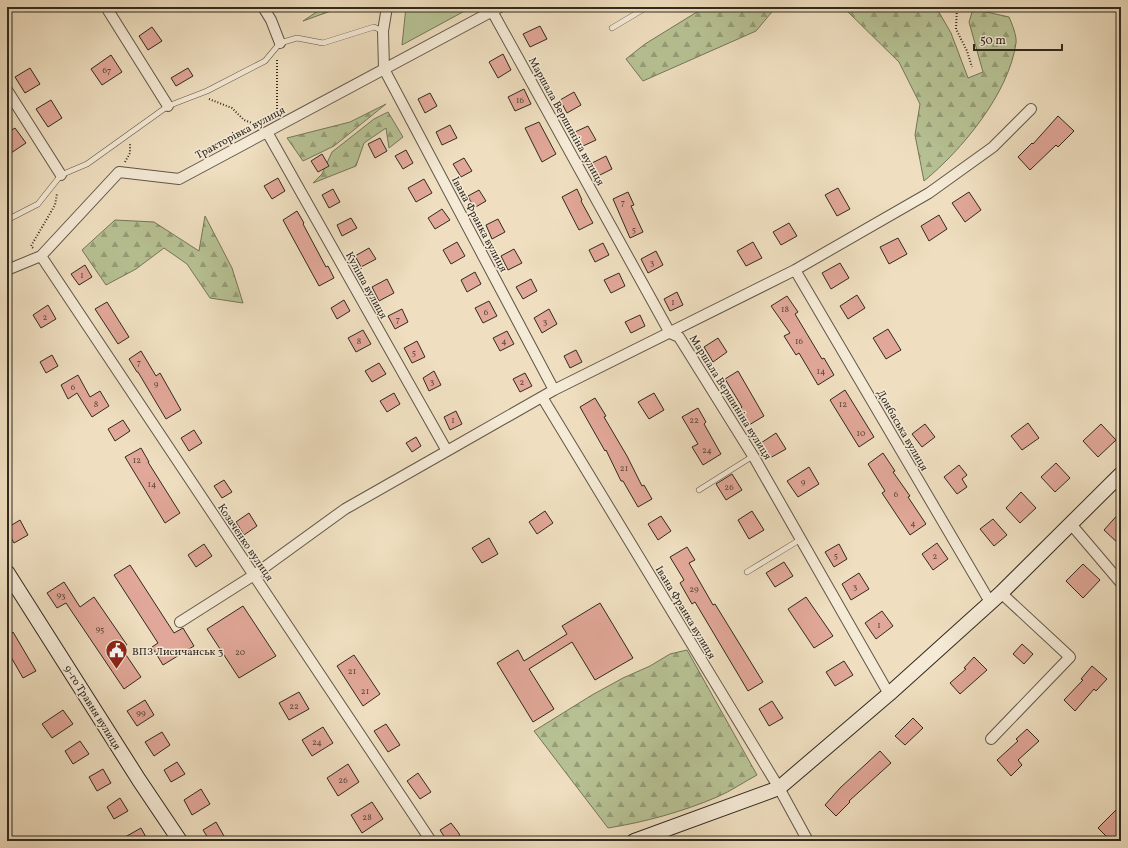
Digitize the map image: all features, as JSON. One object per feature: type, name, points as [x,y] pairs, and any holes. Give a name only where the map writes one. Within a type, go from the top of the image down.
[{"type":"main road","points":[[634,841],[779,788],[889,694],[1001,593],[1121,474]]},
{"type":"main road","name":"9-го Травня вулиця","points":[[7,572],[139,780],[180,841]]},
{"type":"street","points":[[106,7],[168,106]]},
{"type":"street","points":[[263,7],[271,20],[280,43]]},
{"type":"street","points":[[384,69],[383,31],[387,7]]},
{"type":"street","name":"Тракторівка вулиця","points":[[119,172],[179,179],[496,9]]},
{"type":"street","name":"Маршала Вершиніна вулиця","points":[[496,9],[670,332],[679,337],[753,456],[889,694]]},
{"type":"street","name":"Івана Франка вулиця","points":[[384,69],[554,390]]},
{"type":"street","points":[[7,90],[61,175]]},
{"type":"street","points":[[180,622],[254,575],[345,509],[446,451],[554,390],[795,270],[929,193],[993,147],[1031,109]]},
{"type":"street","name":"Куліша вулиця","points":[[263,134],[446,451]]},
{"type":"street","points":[[7,270],[40,256],[119,172]]},
{"type":"street","name":"Козаченко вулиця","points":[[40,256],[431,841]]},
{"type":"street","name":"Донбаська вулиця","points":[[795,270],[990,602]]},
{"type":"street","name":"Івана Франка вулиця","points":[[542,397],[779,788],[808,841]]},
{"type":"street","points":[[1070,523],[1121,583]]},
{"type":"street","points":[[991,739],[1070,657],[1001,593]]},
{"type":"lane","points":[[612,28],[647,7]]},
{"type":"lane","points":[[7,220],[38,204],[61,175],[87,164],[168,106],[200,93],[265,61],[280,43],[297,38],[323,43],[374,27],[383,31]]},
{"type":"lane","points":[[699,490],[753,456]]},
{"type":"lane","points":[[747,572],[801,538]]},
{"type":"path","points":[[957,7],[956,29],[967,51],[972,67]]},
{"type":"path","points":[[276,127],[277,61],[280,43]]},
{"type":"path","points":[[200,93],[215,103],[232,108],[244,120],[252,123],[263,134]]},
{"type":"path","points":[[119,172],[130,153],[131,132]]},
{"type":"path","points":[[40,256],[31,246],[55,205],[61,175]]},
{"type":"green space","points":[[324,7],[342,7],[303,21]]},
{"type":"green space","points":[[406,7],[472,7],[402,45]]},
{"type":"green space","points":[[705,7],[776,7],[756,31],[643,81],[626,59],[645,44]]},
{"type":"green space","points":[[844,7],[936,7],[951,33],[968,78],[983,72],[969,22],[973,9],[1009,17],[1013,26],[1016,43],[1012,62],[1004,81],[982,119],[968,137],[939,168],[924,181],[915,135],[920,104],[899,62]]},
{"type":"green space","points":[[386,104],[334,146],[303,161],[287,138],[350,122]]},
{"type":"green space","points":[[388,112],[403,137],[389,148],[386,128],[364,143],[356,166],[313,183],[322,174],[332,152],[374,119]]},
{"type":"green space","points":[[205,216],[232,268],[243,303],[210,298],[187,264],[164,248],[136,269],[106,285],[82,250],[115,220],[154,222],[199,251]]},
{"type":"green space","points":[[687,650],[757,775],[722,795],[677,812],[650,820],[608,828],[534,731],[592,695],[623,678],[650,666],[670,654]]},
{"type":"building","points":[[540,26],[547,39],[530,47],[523,34]]},
{"type":"building","points":[[152,27],[162,41],[148,50],[139,36]]},
{"type":"building","points":[[503,54],[511,70],[498,78],[489,62]]},
{"type":"building","points":[[111,55],[122,72],[102,85],[91,69]]},
{"type":"building","points":[[30,68],[40,84],[25,93],[15,77]]},
{"type":"building","points":[[188,68],[193,76],[176,86],[171,78]]},
{"type":"building","points":[[524,89],[531,104],[515,111],[508,97]]},
{"type":"building","points":[[574,92],[581,105],[567,113],[560,100]]},
{"type":"building","points":[[430,93],[437,106],[425,113],[418,99]]},
{"type":"building","points":[[51,100],[62,118],[48,127],[36,109]]},
{"type":"building","points":[[1058,116],[1074,131],[1058,147],[1056,145],[1030,170],[1018,157],[1032,143],[1033,144]]},
{"type":"building","points":[[539,122],[556,154],[542,162],[525,128]]},
{"type":"building","points":[[450,125],[457,138],[442,145],[436,132]]},
{"type":"building","points":[[588,126],[596,140],[583,146],[575,132]]},
{"type":"building","points":[[15,128],[26,143],[11,153],[7,147],[7,133]]},
{"type":"building","points":[[380,138],[387,151],[375,158],[368,144]]},
{"type":"building","points":[[406,150],[413,163],[403,169],[395,156]]},
{"type":"building","points":[[322,154],[329,166],[318,172],[311,161]]},
{"type":"building","points":[[606,156],[612,169],[598,176],[592,163]]},
{"type":"building","points":[[464,158],[472,171],[461,177],[453,164]]},
{"type":"building","points":[[278,178],[285,191],[272,199],[264,186]]},
{"type":"building","points":[[424,179],[432,193],[416,202],[408,188]]},
{"type":"building","points":[[838,188],[850,209],[837,216],[825,195]]},
{"type":"building","points":[[333,189],[340,202],[329,208],[322,195]]},
{"type":"building","points":[[577,189],[582,200],[581,201],[593,223],[579,230],[562,197]]},
{"type":"building","points":[[479,190],[486,201],[474,208],[468,196]]},
{"type":"building","points":[[628,192],[634,205],[631,206],[643,232],[630,238],[613,199]]},
{"type":"building","points":[[969,192],[981,210],[965,222],[952,203]]},
{"type":"building","points":[[442,209],[450,220],[435,229],[428,218]]},
{"type":"building","points":[[297,211],[326,267],[328,266],[334,278],[319,286],[283,220]]},
{"type":"building","points":[[939,215],[947,229],[929,241],[921,226]]},
{"type":"building","points":[[351,218],[357,228],[342,236],[337,225]]},
{"type":"building","points":[[498,219],[505,232],[492,239],[486,225]]},
{"type":"building","points":[[789,223],[797,236],[781,245],[773,232]]},
{"type":"building","points":[[898,238],[907,254],[889,264],[880,247]]},
{"type":"building","points":[[457,242],[465,256],[451,264],[443,250]]},
{"type":"building","points":[[753,242],[762,258],[746,266],[737,251]]},
{"type":"building","points":[[603,243],[609,255],[595,262],[589,250]]},
{"type":"building","points":[[369,248],[376,259],[361,267],[355,256]]},
{"type":"building","points":[[514,249],[522,263],[508,270],[501,256]]},
{"type":"building","points":[[656,251],[663,265],[648,273],[641,259]]},
{"type":"building","points":[[840,263],[849,278],[831,289],[822,273]]},
{"type":"building","points":[[85,265],[92,277],[79,285],[71,274]]},
{"type":"building","points":[[475,272],[481,284],[467,292],[461,280]]},
{"type":"building","points":[[619,273],[625,286],[611,293],[604,280]]},
{"type":"building","points":[[387,279],[394,293],[379,301],[372,287]]},
{"type":"building","points":[[531,279],[537,291],[523,299],[516,287]]},
{"type":"building","points":[[677,292],[683,305],[670,311],[664,299]]},
{"type":"building","points":[[857,295],[865,308],[848,319],[840,306]]},
{"type":"building","points":[[787,296],[798,312],[795,314],[822,359],[824,358],[834,375],[818,385],[799,353],[796,355],[784,336],[790,333],[771,306]]},
{"type":"building","points":[[344,300],[350,311],[337,319],[331,308]]},
{"type":"building","points":[[489,301],[497,316],[483,323],[475,308]]},
{"type":"building","points":[[107,302],[129,337],[118,344],[95,309]]},
{"type":"building","points":[[48,305],[56,319],[41,328],[33,315]]},
{"type":"building","points":[[402,309],[408,322],[395,329],[388,316]]},
{"type":"building","points":[[549,309],[557,324],[542,333],[534,318]]},
{"type":"building","points":[[640,315],[645,326],[631,333],[625,322]]},
{"type":"building","points":[[888,329],[901,350],[886,359],[873,338]]},
{"type":"building","points":[[363,330],[371,344],[356,352],[348,338]]},
{"type":"building","points":[[507,331],[514,344],[500,351],[493,338]]},
{"type":"building","points":[[718,338],[727,352],[713,362],[704,347]]},
{"type":"building","points":[[417,341],[425,357],[412,363],[404,348]]},
{"type":"building","points":[[576,350],[582,362],[570,368],[564,356]]},
{"type":"building","points":[[141,351],[156,376],[160,373],[181,410],[166,419],[129,359]]},
{"type":"building","points":[[52,355],[58,366],[46,373],[40,362]]},
{"type":"building","points":[[379,363],[386,374],[372,382],[365,371]]},
{"type":"building","points":[[434,371],[441,385],[429,391],[423,378]]},
{"type":"building","points":[[738,371],[764,416],[749,425],[740,409],[742,407],[725,379]]},
{"type":"building","points":[[525,373],[532,386],[520,392],[513,379]]},
{"type":"building","points":[[78,375],[90,397],[100,391],[109,406],[92,417],[77,393],[68,399],[61,385]]},
{"type":"building","points":[[845,390],[874,437],[859,447],[830,400]]},
{"type":"building","points":[[394,393],[400,404],[387,412],[380,401]]},
{"type":"building","points":[[654,393],[664,410],[649,419],[638,402]]},
{"type":"building","points":[[595,398],[606,416],[604,417],[627,456],[642,486],[644,485],[652,499],[638,507],[623,481],[621,481],[606,450],[605,451],[580,407]]},
{"type":"building","points":[[698,408],[706,422],[704,424],[721,454],[703,465],[692,447],[698,444],[682,417]]},
{"type":"building","points":[[456,411],[462,424],[450,430],[444,417]]},
{"type":"building","points":[[123,420],[130,431],[115,441],[108,429]]},
{"type":"building","points":[[1028,423],[1039,438],[1022,450],[1011,436]]},
{"type":"building","points":[[925,424],[935,437],[922,447],[912,434]]},
{"type":"building","points":[[1101,424],[1116,440],[1098,457],[1083,441]]},
{"type":"building","points":[[194,430],[202,443],[189,451],[181,438]]},
{"type":"building","points":[[776,433],[786,449],[770,458],[761,443]]},
{"type":"building","points":[[416,437],[421,446],[412,452],[406,443]]},
{"type":"building","points":[[141,448],[148,462],[180,513],[165,523],[125,457]]},
{"type":"building","points":[[883,453],[895,471],[893,472],[910,496],[908,497],[926,524],[910,535],[882,493],[885,491],[868,464]]},
{"type":"building","points":[[1056,463],[1070,478],[1055,492],[1041,477]]},
{"type":"building","points":[[959,465],[967,475],[962,479],[967,487],[957,494],[944,477]]},
{"type":"building","points":[[809,467],[819,484],[798,497],[787,481]]},
{"type":"building","points":[[732,474],[742,490],[726,500],[716,484]]},
{"type":"building","points":[[224,480],[232,492],[222,498],[214,486]]},
{"type":"building","points":[[1021,492],[1036,508],[1020,523],[1006,508]]},
{"type":"building","points":[[545,511],[553,523],[537,534],[529,522]]},
{"type":"building","points":[[752,511],[764,530],[749,539],[738,520]]},
{"type":"building","points":[[1121,511],[1121,546],[1104,530]]},
{"type":"building","points":[[249,513],[257,526],[244,535],[236,522]]},
{"type":"building","points":[[661,516],[671,531],[658,540],[648,524]]},
{"type":"building","points":[[993,519],[1007,535],[994,546],[980,529]]},
{"type":"building","points":[[20,520],[28,535],[14,543],[7,531],[7,528]]},
{"type":"building","points":[[489,538],[498,554],[482,563],[472,548]]},
{"type":"building","points":[[937,543],[948,559],[933,570],[922,554]]},
{"type":"building","points":[[204,544],[212,556],[196,567],[188,555]]},
{"type":"building","points":[[839,544],[847,559],[834,567],[825,552]]},
{"type":"building","points":[[687,547],[695,560],[689,563],[713,605],[715,604],[763,682],[748,691],[695,602],[692,604],[680,583],[684,580],[670,557]]},
{"type":"building","points":[[784,562],[793,576],[775,587],[766,573]]},
{"type":"building","points":[[1083,564],[1100,580],[1083,598],[1066,581]]},
{"type":"building","points":[[130,565],[174,633],[183,628],[194,646],[163,665],[152,647],[158,643],[114,575]]},
{"type":"building","points":[[859,573],[869,589],[851,600],[842,584]]},
{"type":"building","points":[[64,582],[80,607],[94,597],[127,645],[122,649],[141,677],[124,689],[66,603],[57,608],[47,593]]},
{"type":"building","points":[[806,597],[833,636],[814,648],[788,609]]},
{"type":"building","points":[[600,603],[633,658],[595,680],[572,642],[529,669],[554,709],[533,722],[497,663],[518,650],[524,661],[567,634],[562,626]]},
{"type":"building","points":[[243,606],[276,656],[239,678],[207,629]]},
{"type":"building","points":[[882,611],[893,626],[876,639],[865,623]]},
{"type":"building","points":[[13,632],[36,671],[23,678],[7,650],[7,636]]},
{"type":"building","points":[[1022,644],[1033,654],[1024,664],[1013,654]]},
{"type":"building","points":[[354,655],[380,694],[363,706],[337,666]]},
{"type":"building","points":[[974,657],[987,670],[960,694],[950,683],[966,669],[964,668]]},
{"type":"building","points":[[844,661],[853,675],[835,686],[826,672]]},
{"type":"building","points":[[1092,666],[1107,679],[1096,691],[1094,689],[1075,711],[1064,700],[1083,680],[1081,679]]},
{"type":"building","points":[[299,692],[309,709],[289,720],[279,703]]},
{"type":"building","points":[[145,700],[154,715],[137,726],[127,711]]},
{"type":"building","points":[[772,701],[783,718],[769,726],[759,709]]},
{"type":"building","points":[[63,710],[73,724],[52,738],[42,724]]},
{"type":"building","points":[[913,718],[923,728],[905,745],[895,736]]},
{"type":"building","points":[[386,724],[400,745],[388,752],[374,731]]},
{"type":"building","points":[[323,727],[333,743],[312,756],[302,740]]},
{"type":"building","points":[[1027,729],[1039,741],[1018,760],[1022,765],[1011,776],[997,760],[1018,741],[1016,739]]},
{"type":"building","points":[[162,732],[170,745],[154,756],[145,742]]},
{"type":"building","points":[[80,741],[89,754],[73,764],[65,751]]},
{"type":"building","points":[[880,751],[891,763],[849,801],[850,802],[836,816],[825,805],[840,788]]},
{"type":"building","points":[[177,762],[185,774],[171,782],[164,770]]},
{"type":"building","points":[[348,764],[359,782],[338,796],[327,778]]},
{"type":"building","points":[[103,769],[111,783],[97,791],[89,777]]},
{"type":"building","points":[[418,773],[431,792],[420,799],[407,781]]},
{"type":"building","points":[[201,789],[210,804],[192,815],[184,800]]},
{"type":"building","points":[[120,798],[128,811],[114,819],[107,807]]},
{"type":"building","points":[[372,802],[383,819],[362,833],[351,815]]},
{"type":"building","points":[[1121,805],[1121,834],[1114,841],[1111,841],[1098,828]]},
{"type":"building","points":[[216,822],[224,836],[216,841],[210,841],[203,830]]},
{"type":"building","points":[[451,823],[463,841],[447,841],[440,830]]},
{"type":"building","points":[[141,828],[148,841],[118,841]]},
{"type":"place","name":"ВПЗ Лисичанськ 3","points":[[117,670]]}]
